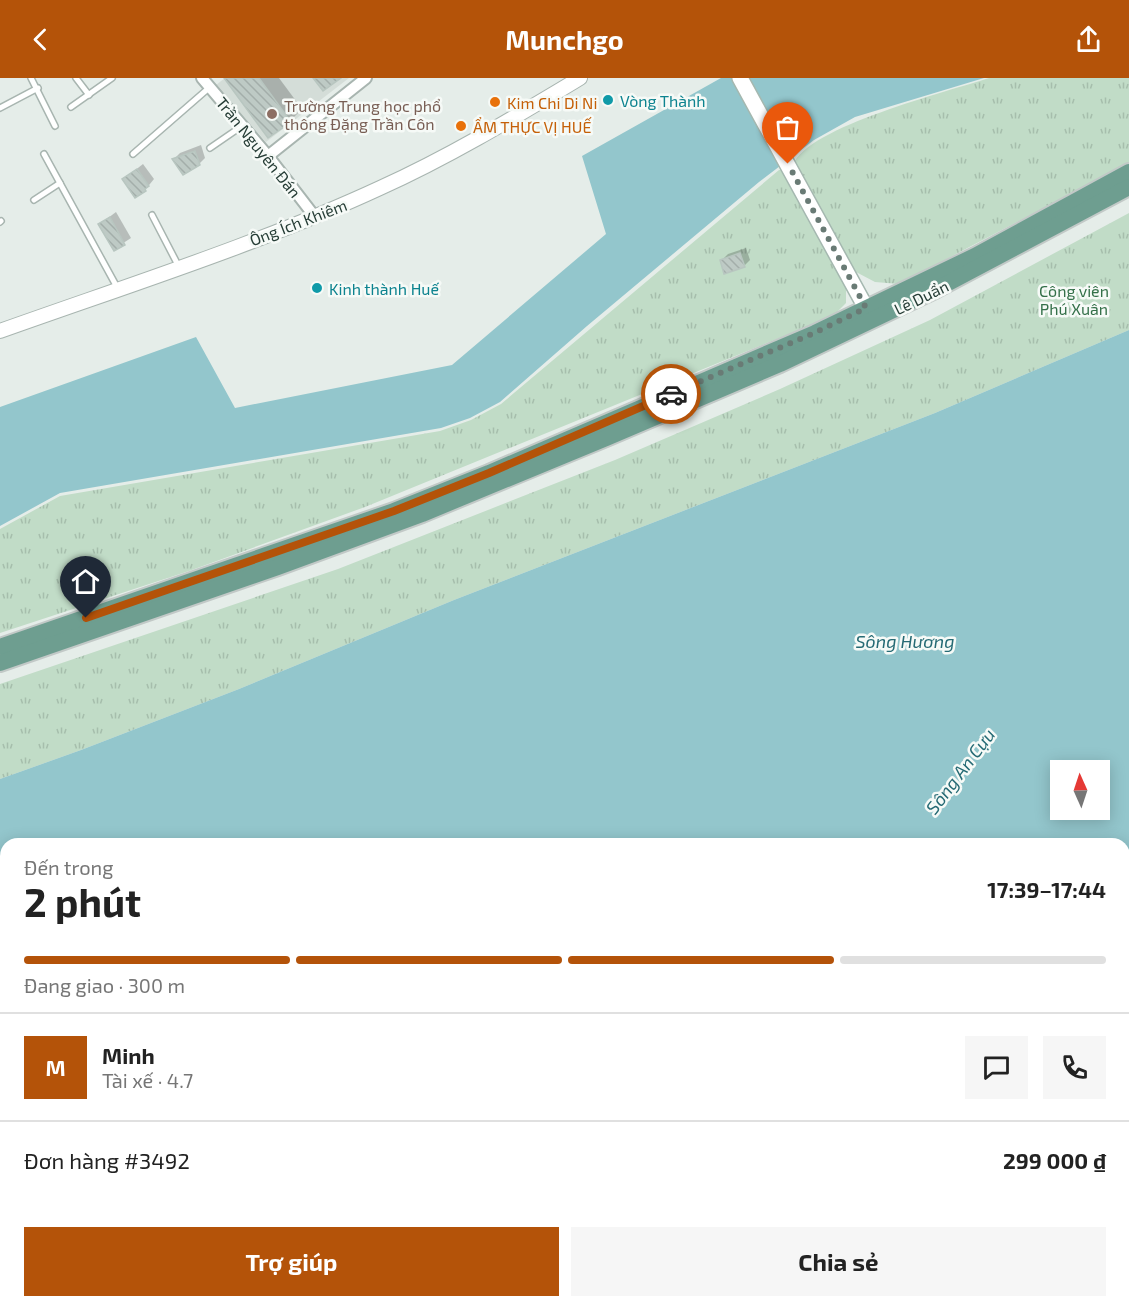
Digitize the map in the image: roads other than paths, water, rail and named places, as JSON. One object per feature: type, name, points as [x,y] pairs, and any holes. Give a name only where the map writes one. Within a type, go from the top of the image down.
[{"type":"main road","points":[[740,78],[869,314]]},
{"type":"main road","name":"Lê Duẩn","points":[[0,663],[278,567],[422,514],[780,364],[1129,172]]},
{"type":"main road","name":"Lê Duẩn","points":[[0,646],[394,511],[489,473],[814,333],[935,290],[1129,187]]},
{"type":"street","name":"Trần Nguyên Đán","points":[[202,78],[268,156],[315,217]]},
{"type":"street","points":[[268,156],[366,78]]},
{"type":"street","name":"Ông Ích Khiêm","points":[[0,331],[315,217],[382,188],[460,147],[580,78]]},
{"type":"lane","points":[[31,78],[55,126]]},
{"type":"lane","points":[[76,78],[89,95]]},
{"type":"lane","points":[[71,107],[112,78]]},
{"type":"lane","points":[[133,154],[210,87]]},
{"type":"lane","points":[[0,108],[38,88]]},
{"type":"lane","points":[[210,148],[242,126]]},
{"type":"lane","points":[[44,154],[118,289]]},
{"type":"lane","points":[[34,200],[60,183]]},
{"type":"lane","points":[[152,215],[179,267]]},
{"type":"water","points":[[721,78],[984,78],[855,117],[814,140],[759,182],[500,402],[470,418],[441,428],[60,493],[0,526],[0,407],[196,337],[235,408],[452,365],[606,234],[582,156]]},
{"type":"water","name":"Sông Hương","points":[[1129,330],[1129,838],[0,838],[0,779],[239,689],[454,600],[935,413]]},
{"type":"place","name":"Vòng Thành","points":[[608,100]]},
{"type":"place","name":"Kim Chi Di Ni","points":[[495,102]]},
{"type":"place","name":"Trường Trung học phổ thông Đặng Trần Côn","points":[[272,114]]},
{"type":"place","name":"ẨM THỰC VỊ HUẾ","points":[[461,126]]},
{"type":"place","name":"Kinh thành Huế","points":[[317,288]]},
{"type":"park label","name":"Công viên Phú Xuân","points":[[1074,299]]},
{"type":"water label","name":"Sông An Cựu","points":[[960,771]]}]
